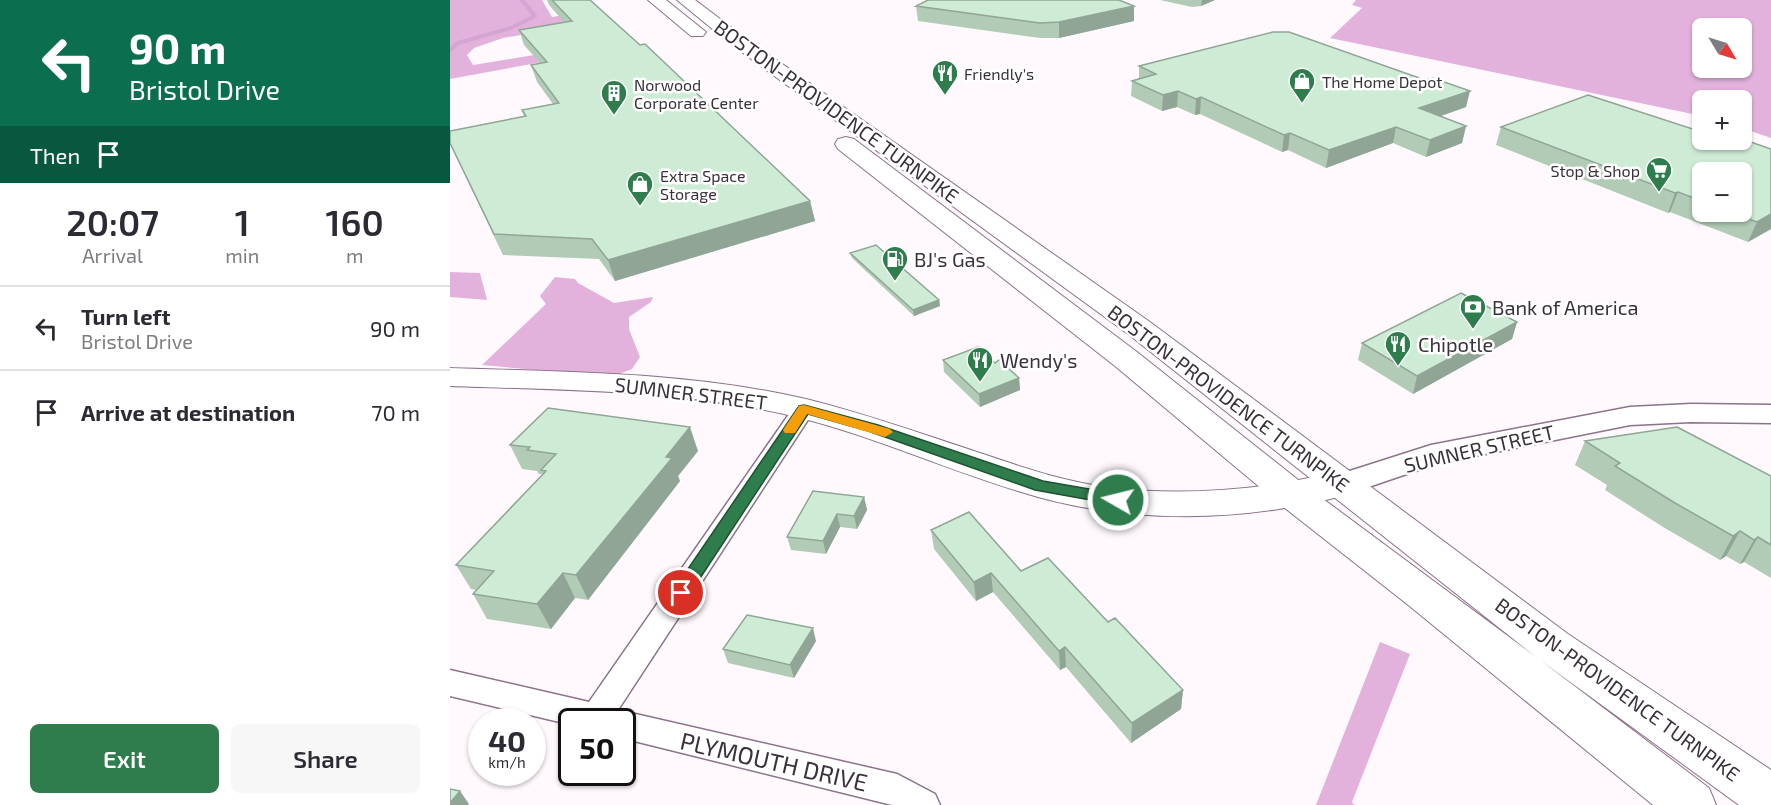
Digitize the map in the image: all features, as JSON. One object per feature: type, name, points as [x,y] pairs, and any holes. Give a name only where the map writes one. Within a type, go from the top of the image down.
[{"type":"main road","name":"BOSTON-PROVIDENCE TURNPIKE","points":[[656,0],[1126,359],[1294,496],[1422,593],[1691,805]]},
{"type":"main road","name":"BOSTON-PROVIDENCE TURNPIKE","points":[[685,0],[738,41],[1138,328],[1553,646],[1771,799]]},
{"type":"main road","name":"SUMNER STREET","points":[[450,377],[684,388],[747,397],[804,409],[873,428],[1041,486],[1101,498],[1135,502],[1198,502],[1294,496],[1344,484]]},
{"type":"street","points":[[618,708],[804,409]]},
{"type":"street","name":"SUMNER STREET","points":[[1344,484],[1431,455],[1630,416],[1691,413],[1771,414]]},
{"type":"street","name":"PLYMOUTH DRIVE","points":[[450,683],[558,709]]},
{"type":"street","name":"PLYMOUTH DRIVE","points":[[636,727],[897,790],[923,805]]},
{"type":"shaded area","points":[[450,0],[542,0],[552,17],[591,11],[578,25],[503,38],[474,48],[467,55],[473,65],[621,41],[624,47],[450,79]]},
{"type":"shaded area","points":[[1356,0],[1771,0],[1771,138],[1752,131],[1752,90],[1692,90],[1692,114],[1330,38],[1362,8],[1352,5]]},
{"type":"shaded area","points":[[450,272],[480,273],[487,300],[450,297]]},
{"type":"shaded area","points":[[555,277],[575,279],[578,283],[614,303],[653,297],[651,302],[629,317],[629,329],[640,357],[632,369],[611,377],[482,365],[546,304],[540,296]]},
{"type":"shaded area","points":[[1380,642],[1410,654],[1352,802],[1354,805],[1316,805]]},
{"type":"building","points":[[552,0],[590,0],[640,45],[645,44],[810,201],[608,260],[592,239],[494,234],[450,143],[450,131],[526,116],[522,110],[559,103],[531,65],[547,62],[519,30],[572,21]]},
{"type":"building","points":[[928,0],[1119,0],[1134,6],[1059,22],[1040,23],[916,6]]},
{"type":"building","name":"The Home Depot","points":[[1273,32],[1289,32],[1425,80],[1433,78],[1470,91],[1419,108],[1466,126],[1430,140],[1396,127],[1329,150],[1290,133],[1284,135],[1201,97],[1196,99],[1178,91],[1163,95],[1132,81],[1156,74],[1139,66]]},
{"type":"building","points":[[1588,95],[1692,129],[1692,150],[1752,150],[1752,142],[1771,149],[1771,214],[1757,222],[1752,220],[1752,162],[1692,162],[1692,197],[1675,193],[1501,127]]},
{"type":"building","name":"BJ's Gas","points":[[876,245],[939,300],[913,310],[850,253]]},
{"type":"building","points":[[1461,293],[1517,322],[1417,376],[1362,343]]},
{"type":"building","points":[[978,347],[995,363],[999,360],[1019,378],[979,394],[943,360]]},
{"type":"building","points":[[548,408],[690,427],[666,457],[672,458],[576,575],[563,573],[537,604],[473,594],[494,571],[456,565],[546,471],[541,470],[556,454],[527,450],[530,447],[510,445]]},
{"type":"building","points":[[1677,427],[1771,476],[1771,545],[1758,537],[1754,540],[1740,531],[1733,536],[1615,466],[1620,463],[1585,441]]},
{"type":"building","points":[[813,491],[864,497],[854,516],[837,514],[823,541],[787,537]]},
{"type":"building","points":[[969,512],[1021,571],[1048,558],[1108,622],[1115,618],[1183,690],[1132,723],[1065,647],[1059,651],[991,573],[974,582],[931,530]]},
{"type":"building","points":[[747,615],[813,628],[790,665],[723,649]]},
{"type":"building","points":[[450,789],[460,791],[450,803]]},
{"type":"waterway","points":[[450,50],[458,43],[511,28],[535,16],[522,0]]},
{"type":"slow traffic","points":[[790,430],[804,409],[885,432]]},
{"type":"place","name":"Friendly's","points":[[945,96]]},
{"type":"place","name":"The Home Depot","points":[[1302,104]]},
{"type":"place","name":"Norwood Corporate Center","points":[[614,116]]},
{"type":"place","name":"Stop & Shop","points":[[1659,193]]},
{"type":"place","name":"Extra Space Storage","points":[[640,207]]},
{"type":"place","name":"BJ's Gas","points":[[895,282]]},
{"type":"place","name":"Bank of America","points":[[1473,330]]},
{"type":"place","name":"Chipotle","points":[[1398,367]]},
{"type":"place","name":"Wendy's","points":[[980,383]]},
{"type":"route","points":[[681,593],[804,409],[873,428],[1041,486],[1118,500]]}]
